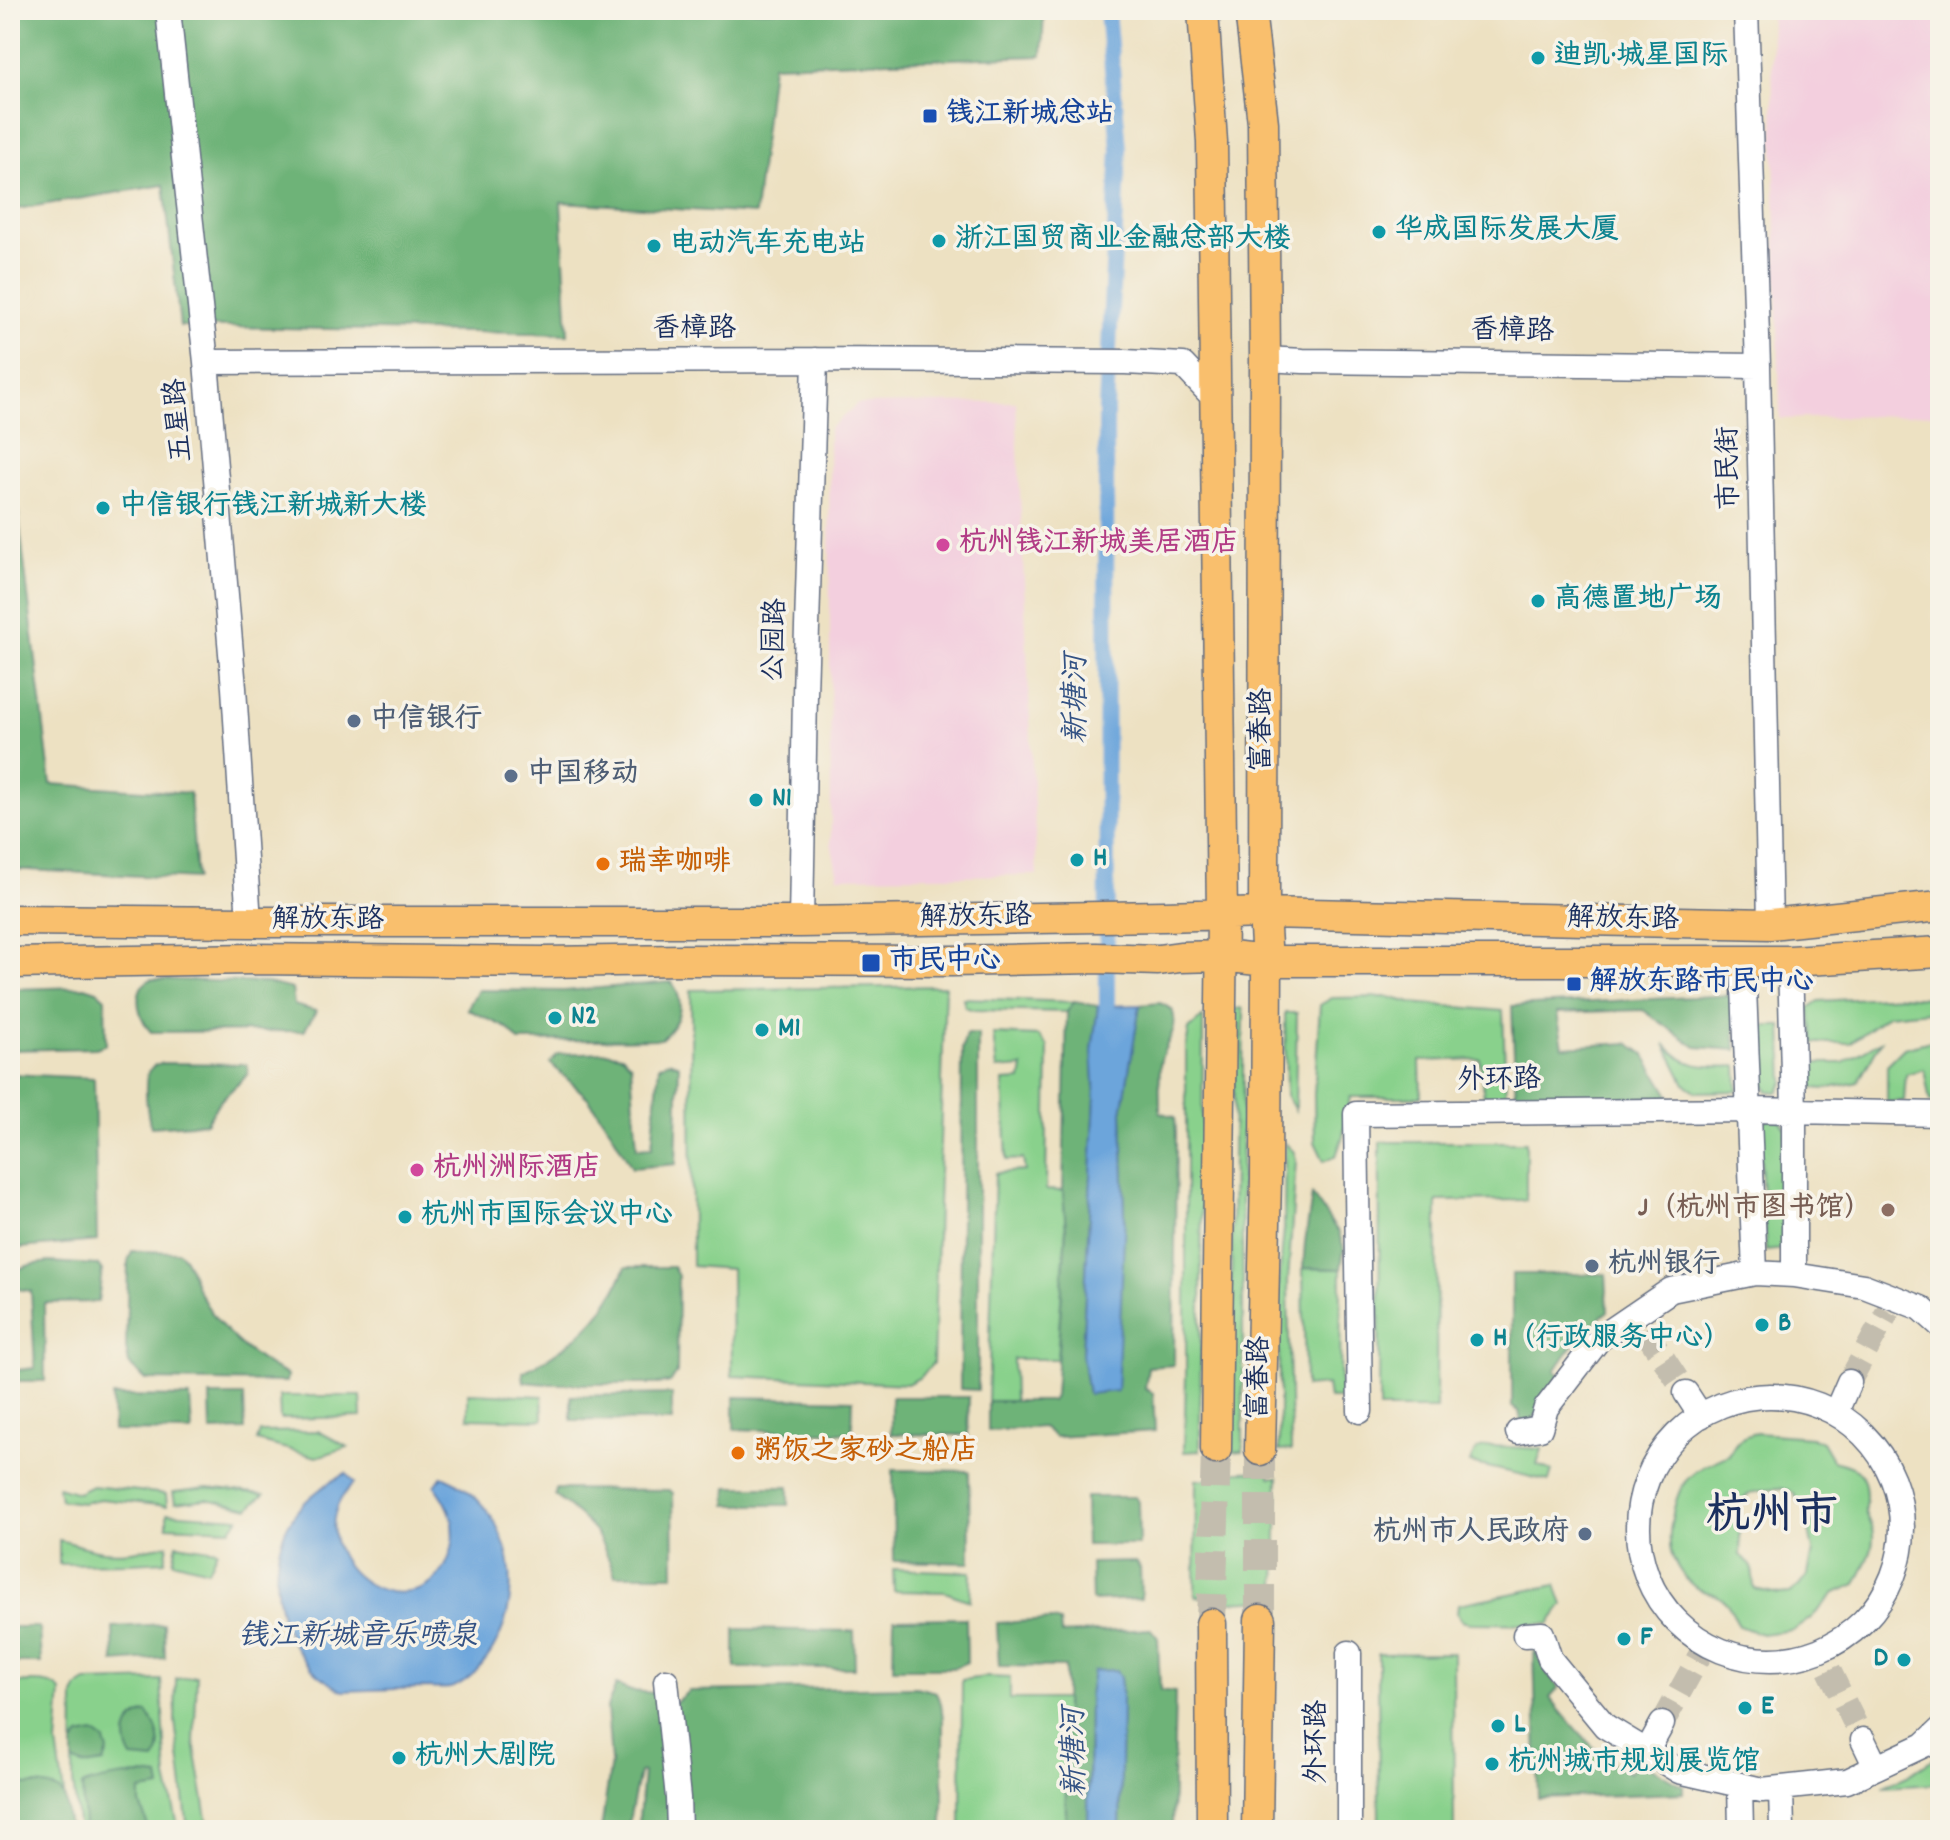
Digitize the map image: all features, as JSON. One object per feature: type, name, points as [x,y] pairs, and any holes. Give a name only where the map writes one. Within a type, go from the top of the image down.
[{"type":"main road","name":"富春路","points":[[1203,10],[1212,142],[1222,914],[1216,1449]]},
{"type":"main road","name":"富春路","points":[[1250,10],[1263,123],[1265,359],[1264,913],[1267,961],[1260,1450]]},
{"type":"main road","name":"解放东路","points":[[10,920],[801,922],[1264,913],[1770,924],[1940,906]]},
{"type":"main road","name":"解放东路","points":[[10,963],[253,959],[544,962],[1158,960],[1221,956],[1267,961],[1790,961],[1940,952]]},
{"type":"main road","points":[[1257,1830],[1260,1620]]},
{"type":"main road","points":[[1211,1624],[1212,1830]]},
{"type":"street","name":"五星路","points":[[168,10],[206,362],[234,688],[249,922]]},
{"type":"street","name":"市民街","points":[[1746,10],[1758,366],[1770,924]]},
{"type":"street","points":[[1215,326],[1183,365],[1215,399]]},
{"type":"street","name":"香樟路","points":[[1265,359],[1758,366]]},
{"type":"street","name":"香樟路","points":[[206,362],[815,360],[1183,365]]},
{"type":"street","name":"公园路","points":[[801,922],[815,360]]},
{"type":"street","points":[[1743,961],[1755,1273]]},
{"type":"street","points":[[1790,961],[1794,1275]]},
{"type":"street","name":"外环路","points":[[1360,1411],[1356,1114],[1750,1110],[1940,1114]]},
{"type":"street","points":[[1518,1432],[1540,1428],[1546,1408],[1599,1339],[1640,1322],[1671,1290],[1755,1273],[1794,1275],[1864,1286],[1891,1305],[1921,1308],[1940,1325]]},
{"type":"street","points":[[1836,1412],[1849,1382]]},
{"type":"street","points":[[1686,1393],[1701,1416]]},
{"type":"street","points":[[1751,1396],[1794,1397],[1836,1412],[1870,1440],[1894,1477],[1903,1520],[1899,1564],[1879,1604],[1824,1660],[1809,1655],[1765,1661],[1704,1649],[1657,1597],[1640,1557],[1638,1513],[1650,1472],[1675,1436],[1701,1416],[1751,1396]]},
{"type":"street","points":[[1525,1635],[1542,1634],[1550,1659],[1605,1726],[1679,1771],[1740,1785],[1762,1790],[1847,1781],[1924,1745],[1940,1730]]},
{"type":"street","name":"外环路","points":[[1349,1653],[1349,1830]]},
{"type":"street","points":[[666,1681],[679,1830]]},
{"type":"street","points":[[1647,1751],[1662,1724]]},
{"type":"street","points":[[1863,1740],[1876,1767]]},
{"type":"street","points":[[1740,1785],[1741,1830]]},
{"type":"street","points":[[1781,1788],[1782,1830]]},
{"type":"shaded area","points":[[1771,10],[1940,10],[1940,414],[1780,419]]},
{"type":"shaded area","points":[[1016,402],[1037,875],[838,877],[831,843],[829,429],[857,404]]},
{"type":"green space","points":[[10,10],[1044,10],[1042,56],[772,65],[755,214],[561,202],[568,334],[180,326],[164,185],[10,210]]},
{"type":"green space","points":[[10,446],[51,784],[190,793],[196,879],[10,869]]},
{"type":"green space","points":[[151,979],[268,983],[292,989],[294,1005],[316,1011],[304,1031],[151,1032],[142,1017],[138,999],[141,988]]},
{"type":"green space","points":[[672,982],[679,998],[679,1013],[673,1026],[661,1039],[519,1041],[507,1028],[467,1009],[478,990],[564,991]]},
{"type":"green space","points":[[945,986],[933,1363],[921,1377],[907,1384],[732,1376],[731,1269],[692,1266],[691,990]]},
{"type":"green space","points":[[85,987],[105,998],[106,1044],[96,1048],[10,1050],[10,989]]},
{"type":"green space","points":[[1733,995],[1736,1050],[1696,1047],[1643,1010],[1557,1013],[1563,1047],[1628,1043],[1644,1054],[1670,1097],[1516,1102],[1512,1006]]},
{"type":"green space","points":[[1902,996],[1940,999],[1940,1010],[1888,1015],[1850,1043],[1814,1043],[1809,1008],[1819,1001]]},
{"type":"green space","points":[[1389,997],[1411,1003],[1503,1011],[1506,1099],[1484,1098],[1480,1059],[1420,1061],[1421,1097],[1350,1097],[1336,1156],[1324,1161],[1315,1142],[1314,1095],[1320,1005],[1332,998]]},
{"type":"green space","points":[[963,998],[1074,1002],[1067,1012],[974,1010],[965,1007]]},
{"type":"green space","points":[[1074,1002],[1098,1006],[1092,1051],[1095,1096],[1082,1355],[1088,1394],[1125,1214],[1122,1112],[1140,1005],[1160,1003],[1172,1009],[1173,1032],[1160,1065],[1160,1112],[1175,1117],[1176,1133],[1174,1365],[1148,1367],[1145,1389],[1153,1393],[1155,1431],[1055,1437],[1043,1427],[988,1431],[988,1401],[1051,1401],[1055,1395],[1066,1229],[1063,1191],[1067,1012]]},
{"type":"green space","points":[[1242,1008],[1243,1451],[1229,1452],[1235,1009]]},
{"type":"green space","points":[[1285,1013],[1297,1013],[1295,1110],[1286,1095]]},
{"type":"green space","points":[[1203,1017],[1200,1451],[1184,1452],[1186,1048],[1189,1029]]},
{"type":"green space","points":[[1760,1026],[1782,1026],[1784,1082],[1778,1092],[1768,1091],[1764,1084]]},
{"type":"green space","points":[[966,1034],[978,1034],[978,1390],[960,1389],[962,1049]]},
{"type":"green space","points":[[993,1034],[1039,1036],[1048,1047],[1046,1190],[1063,1191],[1066,1229],[1057,1359],[1013,1359],[1014,1401],[988,1401],[995,1173],[1025,1171],[1023,1159],[1007,1160],[1003,1081],[1021,1080],[1023,1067],[997,1069]]},
{"type":"green space","points":[[1940,1040],[1940,1100],[1930,1102],[1924,1069],[1906,1074],[1904,1101],[1887,1102],[1887,1065],[1904,1048]]},
{"type":"green space","points":[[1881,1041],[1858,1082],[1825,1089],[1814,1088],[1810,1063],[1843,1063]]},
{"type":"green space","points":[[1665,1044],[1681,1058],[1698,1065],[1737,1066],[1738,1091],[1697,1092],[1685,1084]]},
{"type":"green space","points":[[606,1052],[622,1055],[631,1065],[637,1148],[652,1147],[659,1066],[669,1061],[679,1065],[676,1164],[632,1168],[588,1098],[550,1063],[558,1054]]},
{"type":"green space","points":[[161,1063],[247,1064],[248,1074],[218,1103],[206,1123],[151,1127],[146,1082],[149,1071]]},
{"type":"green space","points":[[10,1074],[94,1078],[97,1241],[10,1249]]},
{"type":"green space","points":[[1769,1119],[1781,1121],[1786,1129],[1785,1249],[1766,1251],[1759,1125]]},
{"type":"green space","points":[[1380,1142],[1526,1142],[1526,1200],[1437,1201],[1436,1409],[1379,1409]]},
{"type":"green space","points":[[1285,1143],[1294,1152],[1296,1160],[1288,1282],[1291,1450],[1279,1451],[1279,1283],[1284,1229]]},
{"type":"green space","points":[[1312,1195],[1339,1233],[1344,1249],[1341,1269],[1303,1268]]},
{"type":"green space","points":[[132,1251],[179,1252],[206,1304],[224,1329],[247,1350],[287,1375],[286,1382],[146,1380],[129,1364],[126,1348],[128,1261]]},
{"type":"green space","points":[[49,1262],[97,1265],[102,1270],[98,1302],[44,1303],[45,1381],[10,1381],[10,1371],[35,1368],[31,1291],[10,1288],[10,1272]]},
{"type":"green space","points":[[626,1267],[673,1267],[678,1276],[677,1373],[670,1382],[524,1382],[523,1372],[548,1358],[592,1323],[612,1296]]},
{"type":"green space","points":[[1303,1268],[1341,1269],[1340,1399],[1329,1399],[1327,1385],[1305,1387]]},
{"type":"green space","points":[[1512,1274],[1606,1274],[1608,1311],[1586,1331],[1561,1362],[1555,1371],[1561,1375],[1532,1421],[1521,1422],[1519,1411],[1512,1407]]},
{"type":"green space","points":[[468,1393],[542,1396],[543,1420],[468,1418]]},
{"type":"green space","points":[[672,1394],[672,1421],[571,1420],[571,1396]]},
{"type":"green space","points":[[112,1396],[190,1397],[192,1432],[113,1431]]},
{"type":"green space","points":[[210,1396],[244,1396],[245,1430],[211,1431]]},
{"type":"green space","points":[[279,1396],[361,1396],[362,1417],[280,1419]]},
{"type":"green space","points":[[734,1397],[853,1400],[852,1433],[734,1429]]},
{"type":"green space","points":[[891,1397],[969,1397],[968,1435],[891,1434]]},
{"type":"green space","points":[[318,1431],[348,1447],[317,1457],[257,1441],[260,1432]]},
{"type":"green space","points":[[1756,1433],[1811,1437],[1822,1442],[1833,1461],[1859,1472],[1864,1482],[1865,1512],[1873,1536],[1872,1548],[1856,1584],[1835,1593],[1811,1618],[1794,1630],[1761,1634],[1739,1626],[1722,1599],[1687,1580],[1671,1551],[1670,1536],[1677,1499],[1687,1479],[1710,1463],[1729,1455],[1740,1440]],"holes":[[[1789,1490],[1798,1502],[1803,1502],[1817,1516],[1809,1530],[1813,1551],[1808,1574],[1790,1593],[1779,1594],[1754,1589],[1752,1570],[1740,1555],[1739,1514],[1740,1500],[1758,1491]]]},
{"type":"green space","points":[[1491,1446],[1542,1449],[1537,1465],[1552,1471],[1549,1481],[1470,1463],[1477,1450]]},
{"type":"green space","points":[[893,1470],[969,1471],[970,1563],[894,1561]]},
{"type":"green space","points":[[1270,1471],[1270,1477],[1278,1477],[1276,1592],[1267,1592],[1267,1600],[1210,1603],[1208,1597],[1195,1596],[1196,1480],[1210,1479],[1211,1473]]},
{"type":"green space","points":[[92,1486],[166,1494],[167,1506],[100,1499],[82,1503],[60,1500],[58,1487],[78,1493]]},
{"type":"green space","points":[[728,1487],[789,1487],[789,1505],[727,1505]]},
{"type":"green space","points":[[207,1488],[264,1494],[249,1508],[206,1499],[175,1503],[173,1492]]},
{"type":"green space","points":[[556,1489],[669,1490],[673,1493],[674,1575],[615,1575],[595,1532],[555,1496]]},
{"type":"green space","points":[[1085,1497],[1135,1497],[1138,1502],[1139,1545],[1086,1545]]},
{"type":"green space","points":[[167,1513],[239,1518],[231,1529],[167,1526]]},
{"type":"green space","points":[[59,1540],[111,1552],[168,1545],[165,1561],[59,1564]]},
{"type":"green space","points":[[177,1544],[217,1550],[208,1570],[173,1561]]},
{"type":"green space","points":[[1135,1562],[1140,1568],[1141,1599],[1092,1601],[1091,1563]]},
{"type":"green space","points":[[893,1569],[971,1572],[970,1601],[945,1592],[894,1591]]},
{"type":"green space","points":[[1556,1585],[1563,1605],[1549,1624],[1470,1623],[1462,1621],[1457,1614],[1458,1604]]},
{"type":"green space","points":[[966,1618],[967,1662],[953,1668],[893,1668],[894,1619]]},
{"type":"green space","points":[[1060,1622],[1061,1634],[1151,1629],[1158,1638],[1160,1690],[1175,1692],[1172,1830],[1120,1830],[1120,1678],[1089,1695],[1088,1830],[1066,1830],[1065,1667],[999,1666],[997,1623]]},
{"type":"green space","points":[[164,1624],[165,1658],[114,1662],[113,1627]]},
{"type":"green space","points":[[10,1627],[39,1627],[41,1663],[10,1663]]},
{"type":"green space","points":[[735,1629],[854,1631],[855,1668],[735,1668]]},
{"type":"green space","points":[[1534,1648],[1548,1675],[1559,1688],[1550,1698],[1586,1740],[1629,1773],[1639,1761],[1683,1786],[1683,1793],[1538,1798]]},
{"type":"green space","points":[[1453,1653],[1454,1830],[1379,1830],[1378,1654]]},
{"type":"green space","points":[[197,1676],[194,1742],[209,1830],[188,1830],[175,1721],[176,1679]]},
{"type":"green space","points":[[1010,1678],[1010,1699],[1065,1699],[1066,1830],[961,1830],[962,1680]]},
{"type":"green space","points":[[161,1680],[167,1778],[179,1830],[79,1830],[73,1782],[74,1695],[78,1687],[86,1682]]},
{"type":"green space","points":[[10,1683],[51,1684],[61,1691],[57,1744],[69,1830],[10,1830]]},
{"type":"green space","points":[[616,1685],[631,1691],[655,1693],[661,1698],[670,1830],[638,1830],[643,1772],[639,1773],[627,1830],[601,1830],[611,1762],[607,1707]]},
{"type":"green space","points":[[916,1687],[936,1692],[941,1703],[943,1830],[687,1830],[668,1708],[689,1691]]},
{"type":"green space","points":[[147,1712],[159,1736],[160,1748],[155,1760],[132,1758],[127,1744],[130,1724]]},
{"type":"green space","points":[[94,1733],[105,1741],[108,1751],[104,1763],[84,1766],[73,1761],[73,1744],[80,1736]]},
{"type":"green space","points":[[1940,1754],[1940,1784],[1882,1787],[1907,1776]]},
{"type":"green space","points":[[159,1777],[161,1788],[140,1791],[140,1804],[148,1826],[146,1830],[84,1830],[82,1786],[112,1778]]},
{"type":"green space","points":[[10,1785],[40,1785],[61,1792],[69,1830],[10,1830]]},
{"type":"water","points":[[1140,1005],[1122,1112],[1125,1214],[1117,1391],[1088,1394],[1082,1355],[1095,1096],[1092,1051],[1098,1006]]},
{"type":"water","name":"钱江新城音乐喷泉","points":[[346,1473],[354,1483],[336,1510],[333,1527],[336,1544],[348,1567],[379,1589],[405,1593],[418,1590],[436,1579],[443,1570],[451,1551],[453,1529],[449,1510],[435,1486],[442,1476],[465,1489],[483,1506],[497,1527],[506,1550],[510,1600],[504,1625],[493,1649],[471,1676],[460,1684],[447,1688],[343,1691],[312,1669],[294,1644],[280,1608],[277,1589],[279,1550],[299,1508]]},
{"type":"water","points":[[1116,1670],[1122,1698],[1120,1830],[1088,1830],[1089,1695],[1093,1671]]},
{"type":"waterway","name":"新塘河","points":[[1107,10],[1119,149],[1106,408],[1107,1027]]},
{"type":"tunnel","points":[[1849,1382],[1888,1311]]},
{"type":"tunnel","points":[[1644,1329],[1686,1393]]},
{"type":"tunnel","points":[[1211,1624],[1216,1449]]},
{"type":"tunnel","points":[[1260,1450],[1260,1620]]},
{"type":"tunnel","points":[[1662,1724],[1700,1655]]},
{"type":"tunnel","points":[[1829,1670],[1863,1740]]},
{"type":"place","name":"迪凯·城星国际","points":[[1538,58]]},
{"type":"place","name":"钱江新城总站","points":[[930,116]]},
{"type":"place","name":"华成国际发展大厦","points":[[1379,232]]},
{"type":"place","name":"浙江国贸商业金融总部大楼","points":[[939,241]]},
{"type":"place","name":"电动汽车充电站","points":[[654,246]]},
{"type":"place","name":"中信银行钱江新城新大楼","points":[[103,508]]},
{"type":"place","name":"杭州钱江新城美居酒店","points":[[943,545]]},
{"type":"place","name":"高德置地广场","points":[[1538,601]]},
{"type":"place","name":"中信银行","points":[[354,721]]},
{"type":"place","name":"中国移动","points":[[511,776]]},
{"type":"place","name":"N1","points":[[756,800]]},
{"type":"place","name":"H","points":[[1077,860]]},
{"type":"place","name":"瑞幸咖啡","points":[[603,864]]},
{"type":"place","name":"市民中心","points":[[871,963]]},
{"type":"place","name":"解放东路市民中心","points":[[1574,984]]},
{"type":"place","name":"N2","points":[[555,1018]]},
{"type":"place","name":"M1","points":[[762,1030]]},
{"type":"place","name":"杭州洲际酒店","points":[[417,1170]]},
{"type":"place","name":"J（杭州市图书馆）","points":[[1888,1210]]},
{"type":"place","name":"杭州市国际会议中心","points":[[405,1217]]},
{"type":"place","name":"杭州银行","points":[[1592,1266]]},
{"type":"place","name":"B","points":[[1762,1325]]},
{"type":"place","name":"H（行政服务中心）","points":[[1477,1340]]},
{"type":"place","name":"粥饭之家砂之船店","points":[[738,1453]]},
{"type":"place","name":"杭州市人民政府","points":[[1585,1534]]},
{"type":"place","name":"F","points":[[1624,1639]]},
{"type":"place","name":"D","points":[[1904,1660]]},
{"type":"place","name":"E","points":[[1745,1708]]},
{"type":"place","name":"L","points":[[1498,1726]]},
{"type":"place","name":"杭州大剧院","points":[[399,1758]]},
{"type":"place","name":"杭州城市规划展览馆","points":[[1492,1764]]},
{"type":"district","name":"杭州市","points":[[1772,1518]]}]
